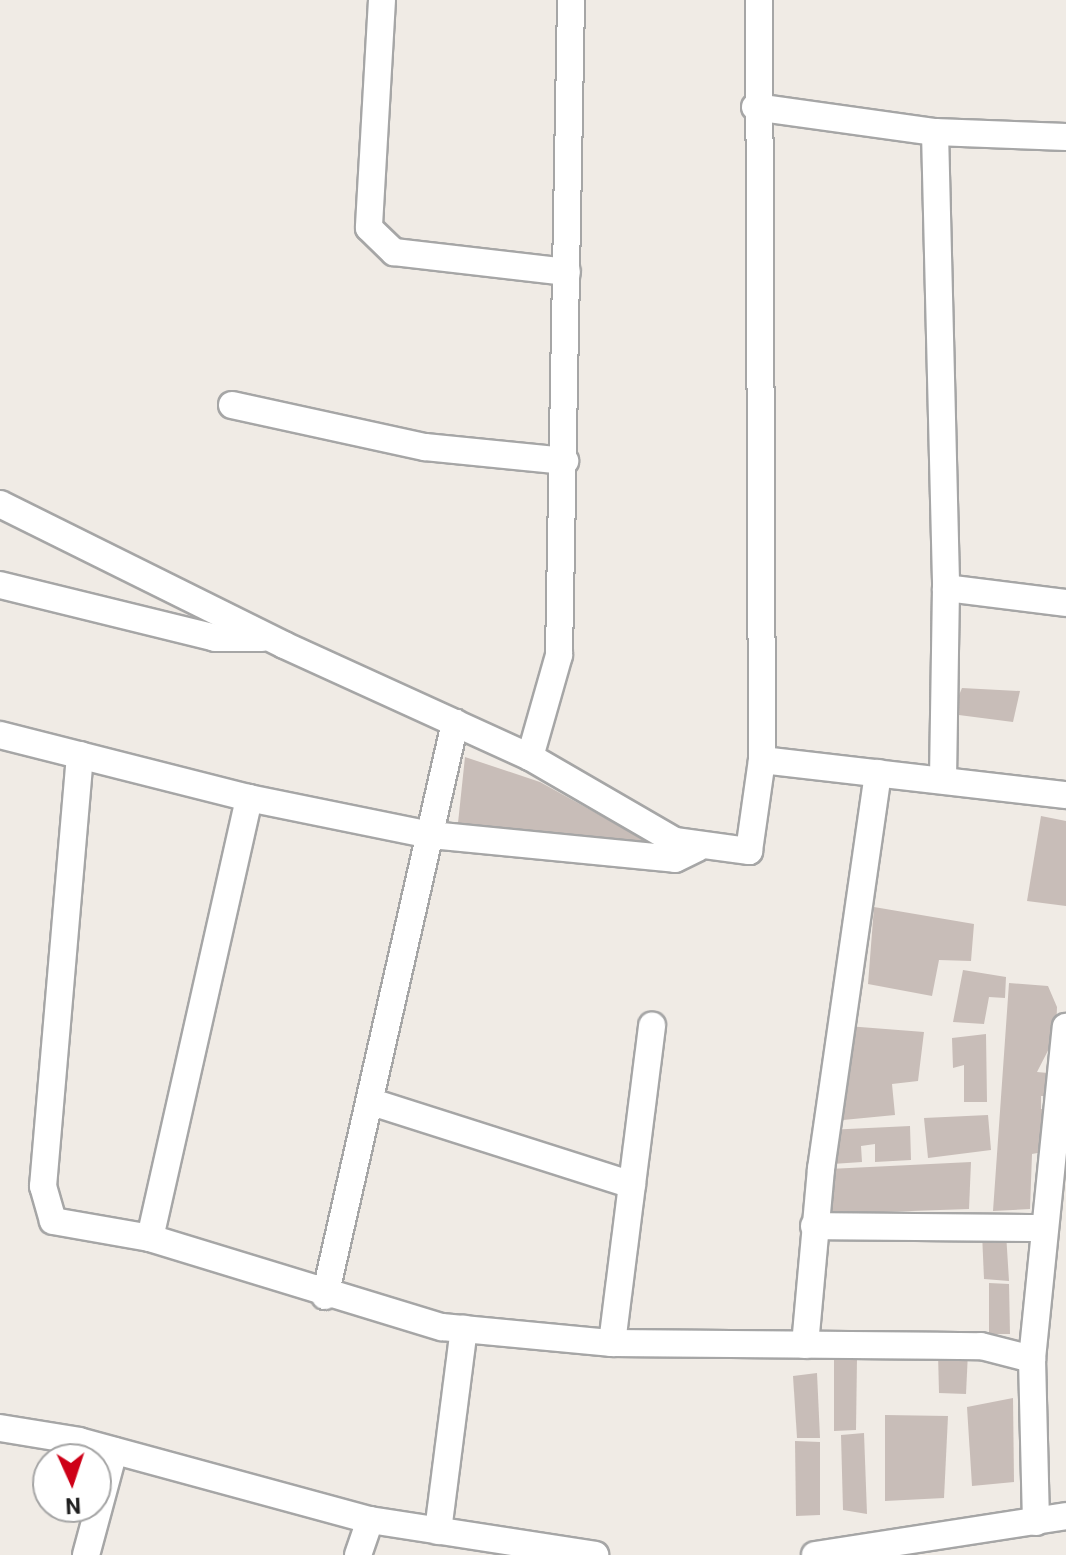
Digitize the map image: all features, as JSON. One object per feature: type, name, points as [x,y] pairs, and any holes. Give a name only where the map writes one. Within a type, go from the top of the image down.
[{"type":"street","points":[[382,0],[369,228],[394,252],[567,272]]},
{"type":"street","points":[[530,757],[559,655],[565,461],[571,0]]},
{"type":"street","points":[[0,504],[270,638],[530,757],[698,848],[749,851],[762,760],[755,107],[759,0]]},
{"type":"street","points":[[755,107],[935,132],[1066,137]]},
{"type":"street","points":[[935,132],[946,588],[943,780]]},
{"type":"street","points":[[232,405],[425,447],[565,461]]},
{"type":"street","points":[[0,585],[215,638],[270,638]]},
{"type":"street","points":[[946,588],[1066,603]]},
{"type":"street","points":[[325,1296],[372,1102],[455,723]]},
{"type":"street","points":[[0,735],[249,798],[431,835],[675,859],[698,848]]},
{"type":"street","points":[[80,755],[45,1210],[71,1227],[150,1238],[325,1296],[464,1329],[612,1343],[981,1346],[1032,1359]]},
{"type":"street","points":[[762,760],[1066,795]]},
{"type":"street","points":[[805,1345],[814,1226],[878,773]]},
{"type":"street","points":[[150,1238],[249,798]]},
{"type":"street","points":[[612,1343],[652,1026]]},
{"type":"street","points":[[1036,1522],[1032,1359],[1066,1027]]},
{"type":"street","points":[[372,1102],[632,1185]]},
{"type":"street","points":[[814,1226],[1045,1228]]},
{"type":"street","points":[[438,1531],[464,1329]]},
{"type":"street","points":[[0,1428],[114,1451],[370,1520],[595,1555]]},
{"type":"street","points":[[86,1555],[114,1451]]},
{"type":"street","points":[[815,1555],[1066,1516]]},
{"type":"street","points":[[358,1555],[370,1520]]},
{"type":"building","points":[[962,688],[1020,691],[1013,722],[951,714]]},
{"type":"building","points":[[465,757],[540,782],[652,844],[458,823]]},
{"type":"building","points":[[1041,816],[1066,821],[1066,906],[1027,901]]},
{"type":"building","points":[[874,907],[974,924],[971,961],[939,960],[932,996],[868,984]]},
{"type":"building","points":[[963,970],[1006,977],[1005,998],[989,997],[984,1024],[953,1022]]},
{"type":"building","points":[[1009,983],[1048,986],[1057,1007],[1056,1035],[1037,1072],[1048,1073],[1049,1096],[1041,1096],[1041,1109],[1049,1109],[1043,1152],[1032,1154],[1030,1209],[993,1211]]},
{"type":"building","points":[[847,1026],[924,1032],[918,1081],[892,1084],[895,1115],[843,1120],[838,1083]]},
{"type":"building","points":[[986,1034],[987,1102],[964,1102],[964,1065],[953,1068],[952,1038]]},
{"type":"building","points":[[988,1115],[991,1150],[928,1158],[924,1118]]},
{"type":"building","points":[[910,1126],[911,1160],[875,1162],[875,1144],[861,1146],[862,1162],[832,1164],[827,1130]]},
{"type":"building","points":[[971,1162],[969,1209],[825,1214],[829,1169]]},
{"type":"building","points":[[982,1233],[1006,1233],[1009,1281],[984,1279]]},
{"type":"building","points":[[989,1283],[1009,1284],[1010,1334],[989,1334]]},
{"type":"building","points":[[968,1352],[966,1394],[939,1393],[938,1353]]},
{"type":"building","points":[[857,1358],[856,1430],[834,1431],[834,1359]]},
{"type":"building","points":[[817,1373],[820,1438],[797,1438],[793,1376]]},
{"type":"building","points":[[1013,1398],[1014,1482],[972,1486],[967,1407]]},
{"type":"building","points":[[885,1415],[948,1416],[944,1498],[885,1501]]},
{"type":"building","points":[[864,1433],[867,1514],[843,1510],[841,1435]]},
{"type":"building","points":[[795,1441],[820,1442],[820,1515],[796,1516]]}]
